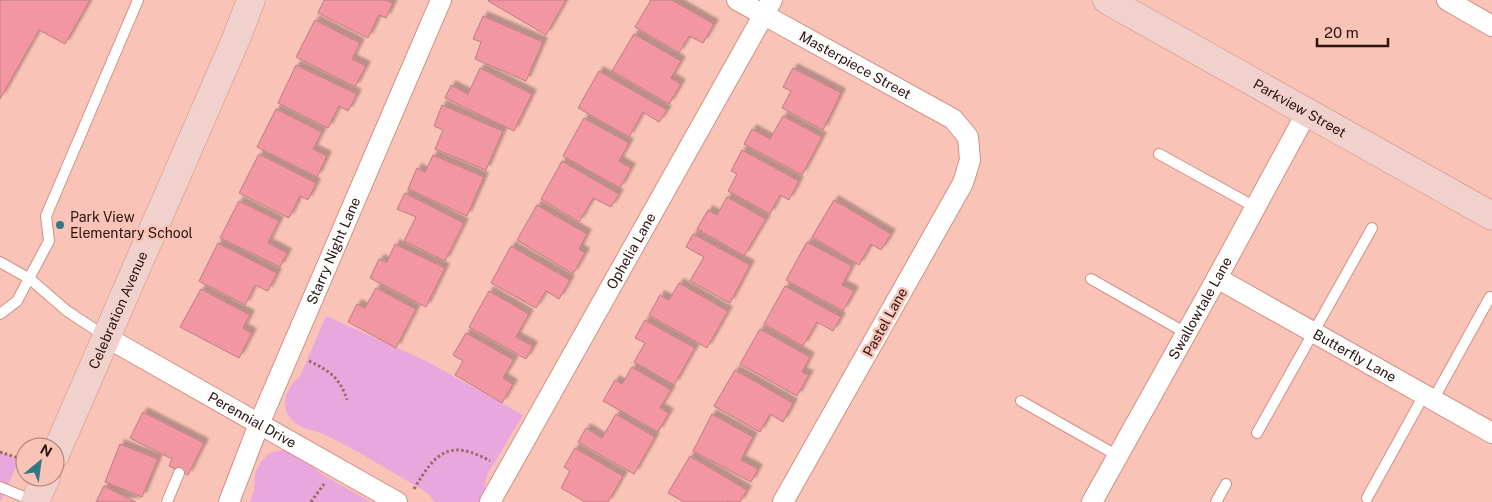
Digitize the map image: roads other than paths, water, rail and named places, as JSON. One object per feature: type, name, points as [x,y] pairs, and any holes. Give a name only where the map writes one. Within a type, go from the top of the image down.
[{"type":"street","name":"Celebration Avenue","points":[[63,437],[236,39],[251,0]]},
{"type":"street","name":"Starry Night Lane","points":[[230,502],[259,424],[441,0]]},
{"type":"street","name":"Masterpiece Street","points":[[737,0],[768,8],[953,119],[968,137]]},
{"type":"street","points":[[1447,0],[1492,26]]},
{"type":"street","name":"Parkview Street","points":[[1113,1],[1492,216]]},
{"type":"street","name":"Ophelia Lane","points":[[490,502],[768,8]]},
{"type":"street","name":"Swallowtale Lane","points":[[1092,502],[1217,278],[1306,112]]},
{"type":"street","name":"Pastel Lane","points":[[783,502],[963,183],[970,160],[968,137]]},
{"type":"street","name":"Butterfly Lane","points":[[1217,278],[1492,434]]},
{"type":"street","name":"Perennial Drive","points":[[106,337],[259,424],[404,498]]},
{"type":"lane","points":[[0,314],[17,302],[49,241],[46,216],[138,0]]},
{"type":"lane","points":[[1160,154],[1255,207]]},
{"type":"lane","points":[[1257,433],[1372,228]]},
{"type":"lane","points":[[0,262],[30,279],[67,312],[106,337]]},
{"type":"lane","points":[[1091,279],[1186,333]]},
{"type":"lane","points":[[1367,498],[1490,297]]},
{"type":"lane","points":[[1021,401],[1118,456]]},
{"type":"lane","points":[[167,502],[179,472]]},
{"type":"lane","points":[[1216,502],[1226,484]]},
{"type":"lane","points":[[0,487],[39,493]]},
{"type":"place","name":"Park View Elementary School","points":[[60,225]]}]
